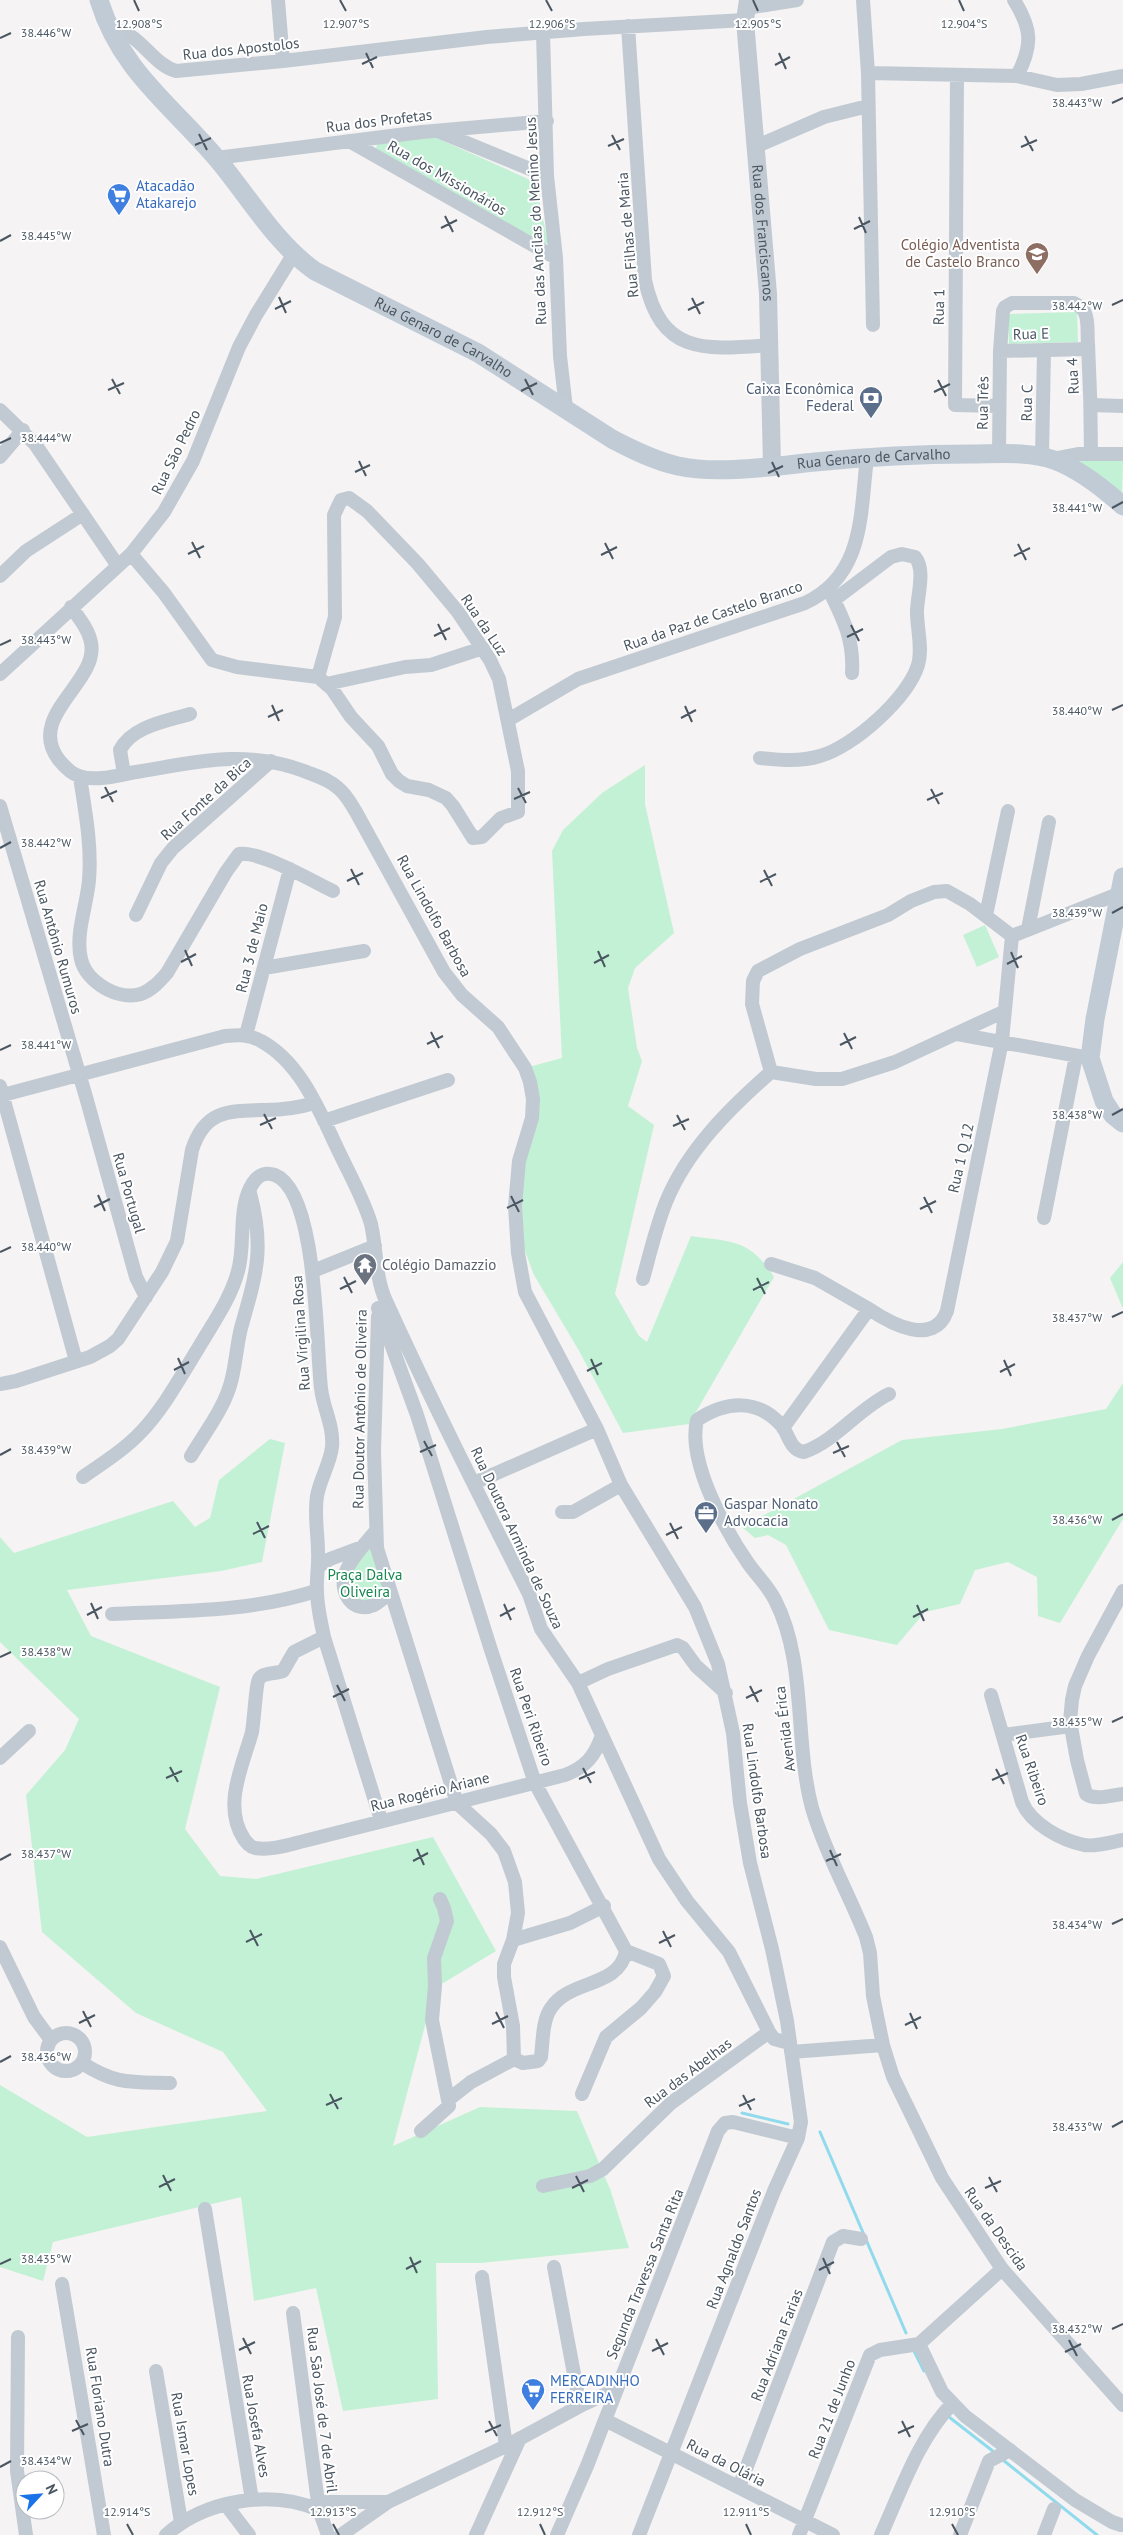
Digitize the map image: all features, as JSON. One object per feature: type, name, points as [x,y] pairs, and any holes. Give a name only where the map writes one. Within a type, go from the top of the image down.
[{"type":"main road","name":"Rua Genaro de Carvalho","points":[[99,0],[112,30],[137,74],[216,158],[294,254],[315,271],[478,353],[635,451],[679,466],[722,468],[867,458],[999,454],[1047,458]]},
{"type":"main road","points":[[1047,458],[1090,480],[1123,506]]},
{"type":"main road","points":[[1122,888],[1095,1019],[1083,1057],[1104,1101],[1113,1115],[1123,1123]]},
{"type":"street","points":[[278,0],[283,61]]},
{"type":"street","name":"Rua dos Apostolos","points":[[112,30],[125,32],[164,66],[176,71],[543,32],[628,26],[796,0]]},
{"type":"street","points":[[863,0],[868,73],[873,325]]},
{"type":"street","points":[[1014,0],[1024,16],[1030,38],[1026,55],[1017,76]]},
{"type":"street","name":"Rua dos Franciscanos","points":[[747,9],[768,294],[772,466]]},
{"type":"street","name":"Rua Filhas de Maria","points":[[628,26],[645,280],[650,304],[667,332],[679,339],[715,347],[770,346]]},
{"type":"street","name":"Rua das Ancilas do Menino Jesus","points":[[543,32],[548,176],[556,258],[560,356],[566,408]]},
{"type":"street","points":[[868,73],[1017,76],[1057,85],[1081,84],[1123,76]]},
{"type":"street","name":"Rua 1","points":[[957,76],[955,405],[1000,406]]},
{"type":"street","points":[[757,146],[824,118],[868,106]]},
{"type":"street","name":"Rua dos Profetas","points":[[216,158],[437,131],[547,121]]},
{"type":"street","points":[[437,131],[548,176]]},
{"type":"street","name":"Rua dos Missionários","points":[[349,141],[556,258]]},
{"type":"street","name":"Rua São Pedro","points":[[0,674],[131,554],[164,512],[193,461],[240,347],[256,315],[294,254]]},
{"type":"street","name":"Rua E","points":[[1074,304],[1009,304],[1003,311],[1000,352],[1088,349]]},
{"type":"street","name":"Rua 4","points":[[1074,304],[1078,305],[1085,312],[1091,405],[1091,454]]},
{"type":"street","name":"Rua C","points":[[1044,350],[1047,458]]},
{"type":"street","name":"Rua Três","points":[[999,454],[1000,352]]},
{"type":"street","points":[[1091,405],[1123,406]]},
{"type":"street","points":[[1,412],[23,430],[50,465],[118,566]]},
{"type":"street","points":[[0,458],[23,430]]},
{"type":"street","points":[[1047,458],[1091,454],[1123,454]]},
{"type":"street","name":"Rua da Paz de Castelo Branco","points":[[508,720],[578,679],[831,594],[859,536],[867,458]]},
{"type":"street","name":"Rua da Luz","points":[[345,497],[357,502],[404,548],[458,612],[483,648],[499,679],[508,720],[518,771],[518,812],[501,818],[482,837],[473,838],[454,806],[446,798],[430,790],[407,786],[392,774],[378,746],[351,717],[339,697],[322,680],[335,617],[334,515],[337,506],[345,497]]},
{"type":"street","points":[[0,576],[26,551],[83,514]]},
{"type":"street","points":[[131,554],[164,593],[212,660],[238,667],[322,680],[405,667],[431,665],[483,648]]},
{"type":"street","points":[[760,758],[792,761],[820,756],[835,750],[864,731],[900,695],[912,679],[918,663],[917,612],[919,562],[908,554],[891,557],[831,594],[844,620],[852,643],[852,673]]},
{"type":"street","points":[[71,607],[87,631],[91,653],[80,678],[55,717],[50,732],[50,740],[59,760],[80,777],[90,864],[80,951],[85,970],[101,986],[113,992],[138,995],[157,984],[171,966],[235,857],[239,854],[250,854],[290,869],[333,892]]},
{"type":"street","points":[[124,774],[120,750],[130,737],[142,729],[190,714]]},
{"type":"street","name":"Rua Lindolfo Barbosa","points":[[80,777],[101,778],[229,758],[271,761],[320,777],[338,788],[345,795],[375,844],[448,978],[462,995],[498,1027],[525,1068],[533,1099],[532,1118],[516,1182],[516,1232],[521,1276],[530,1305],[598,1429],[621,1485],[695,1607],[718,1664],[726,1693],[750,1863],[772,1948],[790,2047]]},
{"type":"street","name":"Rua Fonte da Bica","points":[[136,915],[161,863],[173,848],[271,761]]},
{"type":"street","name":"Rua Antônio Rumuros","points":[[0,806],[86,1097]]},
{"type":"street","points":[[986,915],[1008,811]]},
{"type":"street","points":[[1028,928],[1048,822]]},
{"type":"street","name":"Rua 3 de Maio","points":[[246,1035],[290,869]]},
{"type":"street","points":[[771,1072],[754,1015],[752,992],[753,981],[758,971],[800,949],[888,915],[911,901],[934,892],[947,891],[986,915],[1012,936],[1122,888]]},
{"type":"street","name":"Rua 1 Q 12","points":[[869,1309],[891,1322],[923,1330],[938,1326],[947,1311],[1002,1041],[1003,1012],[1011,965],[1012,936]]},
{"type":"street","points":[[264,968],[364,951]]},
{"type":"street","points":[[771,1072],[816,1079],[842,1079],[895,1062],[1003,1012]]},
{"type":"street","points":[[958,1034],[1083,1057],[1044,1218]]},
{"type":"street","points":[[76,1361],[2,1090],[78,1075],[225,1036],[246,1035]]},
{"type":"street","name":"Rua Doutora Arminda de Souza","points":[[246,1035],[260,1040],[286,1060],[324,1121],[370,1222],[375,1246],[379,1286],[420,1376],[529,1594],[541,1629],[578,1683],[659,1859],[686,1901],[729,1952],[769,2032]]},
{"type":"street","points":[[643,1279],[653,1238],[666,1200],[689,1160],[718,1123],[771,1072]]},
{"type":"street","points":[[324,1121],[448,1080]]},
{"type":"street","name":"Rua Portugal","points":[[86,1097],[136,1277],[146,1297]]},
{"type":"street","points":[[0,1384],[16,1381],[76,1361],[110,1346],[126,1328],[146,1297],[177,1241],[192,1150],[196,1136],[204,1124],[229,1111],[289,1109],[314,1103]]},
{"type":"street","name":"Rua Virgilina Rosa","points":[[249,1190],[254,1181],[263,1174],[273,1174],[287,1183],[301,1216],[313,1271],[321,1388],[330,1425],[332,1447],[317,1498],[319,1566],[316,1591],[324,1637],[381,1820]]},
{"type":"street","points":[[191,1456],[227,1392],[232,1378],[241,1327],[252,1294],[258,1264],[258,1227],[249,1190]]},
{"type":"street","points":[[83,1478],[127,1446],[142,1431],[176,1384],[220,1310],[235,1282],[240,1264],[249,1190]]},
{"type":"street","points":[[313,1271],[375,1246]]},
{"type":"street","points":[[771,1264],[815,1278],[869,1309],[783,1428],[794,1448],[804,1452],[838,1432],[876,1400],[889,1394]]},
{"type":"street","name":"Rua Doutor Antônio de Oliveira","points":[[379,1286],[374,1443],[375,1532],[389,1592],[457,1803],[491,1834],[504,1851],[511,1867],[518,1898],[518,1913],[513,1940],[504,1964],[504,1977],[512,2026],[514,2059]]},
{"type":"street","name":"Rua Peri Ribeiro","points":[[378,1308],[417,1415],[535,1782],[604,1906],[626,1951]]},
{"type":"street","name":"Avenida Érica","points":[[783,1428],[767,1413],[756,1406],[747,1404],[708,1413],[697,1420],[695,1430],[698,1454],[717,1512],[734,1542],[775,1600],[788,1635],[812,1807],[824,1842],[866,1937],[870,1953],[873,1996],[883,2045]]},
{"type":"street","points":[[474,1483],[598,1429]]},
{"type":"street","points":[[562,1512],[572,1512],[621,1485]]},
{"type":"street","points":[[375,1532],[362,1547],[345,1574],[343,1587],[347,1598],[355,1606],[363,1607],[373,1605],[389,1592]]},
{"type":"street","points":[[319,1566],[330,1559],[362,1547]]},
{"type":"street","points":[[112,1614],[226,1609],[283,1602],[316,1591]]},
{"type":"street","points":[[1123,1591],[1088,1656],[1075,1686],[1070,1711],[1071,1726],[1086,1794],[1091,1798],[1123,1794]]},
{"type":"street","name":"Rua Rogério Ariane","points":[[324,1637],[294,1652],[284,1671],[265,1674],[259,1678],[256,1712],[234,1804],[238,1827],[247,1844],[254,1848],[265,1849],[281,1846],[565,1775],[585,1765],[593,1757],[602,1735]]},
{"type":"street","points":[[578,1683],[608,1669],[677,1645],[683,1648],[696,1666],[726,1693]]},
{"type":"street","name":"Rua Ribeiro","points":[[991,1695],[1022,1802],[1030,1816],[1036,1822],[1085,1845],[1123,1840]]},
{"type":"street","points":[[1003,1735],[1071,1726]]},
{"type":"street","points":[[0,1758],[29,1731]]},
{"type":"street","points":[[421,2131],[449,2106],[432,2020],[435,1986],[434,1958],[446,1921],[440,1899]]},
{"type":"street","points":[[513,1940],[570,1923],[604,1906]]},
{"type":"street","points":[[0,1947],[34,2018],[51,2040]]},
{"type":"street","points":[[448,2100],[471,2082],[514,2059],[523,2063],[538,2061],[541,2057],[547,2016],[552,2007],[574,1990],[617,1972],[624,1961],[626,1951],[660,1964],[664,1976],[656,1992],[641,2008],[606,2037],[582,2094]]},
{"type":"street","points":[[769,2032],[774,2038],[790,2047],[883,2045]]},
{"type":"street","name":"Rua das Abelhas","points":[[543,2186],[590,2176],[602,2169],[671,2103],[769,2032]]},
{"type":"street","points":[[63,2033],[76,2035],[84,2045],[85,2058],[82,2063],[73,2071],[61,2071],[55,2068],[51,2064],[47,2052],[51,2040],[63,2033]]},
{"type":"street","name":"Rua da Descida","points":[[883,2045],[893,2077],[938,2170],[961,2209],[1002,2270],[1123,2405]]},
{"type":"street","name":"Rua Agnaldo Santos","points":[[639,2535],[774,2191],[798,2138],[801,2122],[790,2047]]},
{"type":"street","points":[[82,2063],[98,2073],[120,2082],[170,2083]]},
{"type":"street","name":"Segunda Travessa Santa Rita","points":[[557,2535],[588,2466],[722,2126],[733,2122],[798,2138]]},
{"type":"street","name":"Rua Josefa Alves","points":[[205,2209],[252,2500]]},
{"type":"street","name":"Rua Adriana Farias","points":[[739,2487],[832,2242],[843,2236],[861,2239]]},
{"type":"street","points":[[554,2267],[580,2406]]},
{"type":"street","points":[[1002,2270],[919,2344],[942,2392],[952,2404],[1075,2500],[1122,2526]]},
{"type":"street","points":[[482,2277],[506,2446]]},
{"type":"street","name":"Rua Floriano Dutra","points":[[62,2284],[104,2535]]},
{"type":"street","name":"Rua São José de 7 de Abril","points":[[293,2313],[319,2506],[328,2535]]},
{"type":"street","points":[[18,2337],[17,2472],[26,2535]]},
{"type":"street","name":"Rua 21 de Junho","points":[[804,2520],[870,2356],[880,2350],[919,2344]]},
{"type":"street","name":"Rua Ismar Lopes","points":[[156,2371],[181,2522]]},
{"type":"street","points":[[341,2535],[388,2502],[506,2446],[580,2406],[617,2389]]},
{"type":"street","points":[[881,2535],[903,2485],[938,2418],[952,2404]]},
{"type":"street","name":"Rua da Olária","points":[[605,2420],[833,2535]]},
{"type":"street","points":[[476,2535],[520,2438]]},
{"type":"street","points":[[960,2535],[989,2461],[1010,2450]]},
{"type":"street","points":[[166,2535],[181,2522],[226,2505],[252,2500],[290,2501],[319,2506],[388,2502]]},
{"type":"street","points":[[226,2505],[250,2535]]},
{"type":"street","points":[[1044,2535],[1054,2509]]},
{"type":"street","points":[[799,2535],[804,2520]]},
{"type":"green space","points":[[432,136],[535,182],[548,242],[545,245],[375,150],[378,143]]},
{"type":"green space","points":[[1077,312],[1078,342],[1009,344],[1008,314]]},
{"type":"green space","points":[[1123,459],[1122,497],[1076,460]]},
{"type":"green space","points":[[645,765],[645,804],[674,933],[635,968],[628,988],[637,1048],[642,1061],[628,1106],[654,1125],[615,1294],[639,1336],[647,1342],[691,1236],[729,1242],[748,1249],[757,1255],[774,1277],[689,1424],[623,1433],[578,1349],[534,1275],[522,1243],[519,1161],[532,1110],[525,1068],[562,1058],[552,851],[563,830],[602,793]]},
{"type":"green space","points":[[985,925],[999,957],[977,967],[963,935]]},
{"type":"green space","points":[[1123,1262],[1123,1309],[1110,1278]]},
{"type":"green space","points":[[1123,1383],[1123,1519],[1060,1623],[1038,1616],[1037,1577],[1008,1562],[975,1570],[960,1604],[925,1612],[897,1645],[829,1630],[786,1545],[768,1535],[755,1538],[742,1527],[902,1440],[1002,1429],[1106,1409]]},
{"type":"green space","points":[[270,1439],[285,1443],[262,1562],[221,1571],[67,1590],[91,1636],[220,1687],[185,1829],[220,1876],[256,1879],[433,1837],[496,1951],[435,1988],[393,2146],[480,2107],[577,2111],[610,2189],[629,2248],[480,2263],[436,2263],[438,2399],[343,2411],[316,2288],[254,2301],[241,2197],[53,2242],[43,2281],[0,2267],[0,2085],[87,2137],[267,2111],[223,2052],[136,2013],[42,1932],[26,1795],[65,1750],[79,1719],[0,1642],[0,1537],[14,1553],[173,1501],[195,1527],[210,1518],[219,1480]]},
{"type":"green space","name":"Praça Dalva Oliveira","points":[[371,1541],[385,1590],[364,1604],[347,1590],[348,1577]]},
{"type":"waterway","points":[[742,2113],[788,2124]]},
{"type":"waterway","points":[[820,2132],[906,2333]]},
{"type":"waterway","points":[[914,2351],[924,2371]]},
{"type":"waterway","points":[[949,2417],[994,2452]]},
{"type":"waterway","points":[[1003,2460],[1097,2535]]},
{"type":"place","name":"Atacadão Atakarejo","points":[[119,216]]},
{"type":"place","name":"Colégio Adventista de Castelo Branco","points":[[1037,275]]},
{"type":"place","name":"Caixa Econômica Federal","points":[[871,419]]},
{"type":"place","name":"Colégio Damazzio","points":[[365,1286]]},
{"type":"place","name":"Gaspar Nonato Advocacia","points":[[706,1534]]},
{"type":"place","name":"MERCADINHO FERREIRA","points":[[533,2411]]}]
